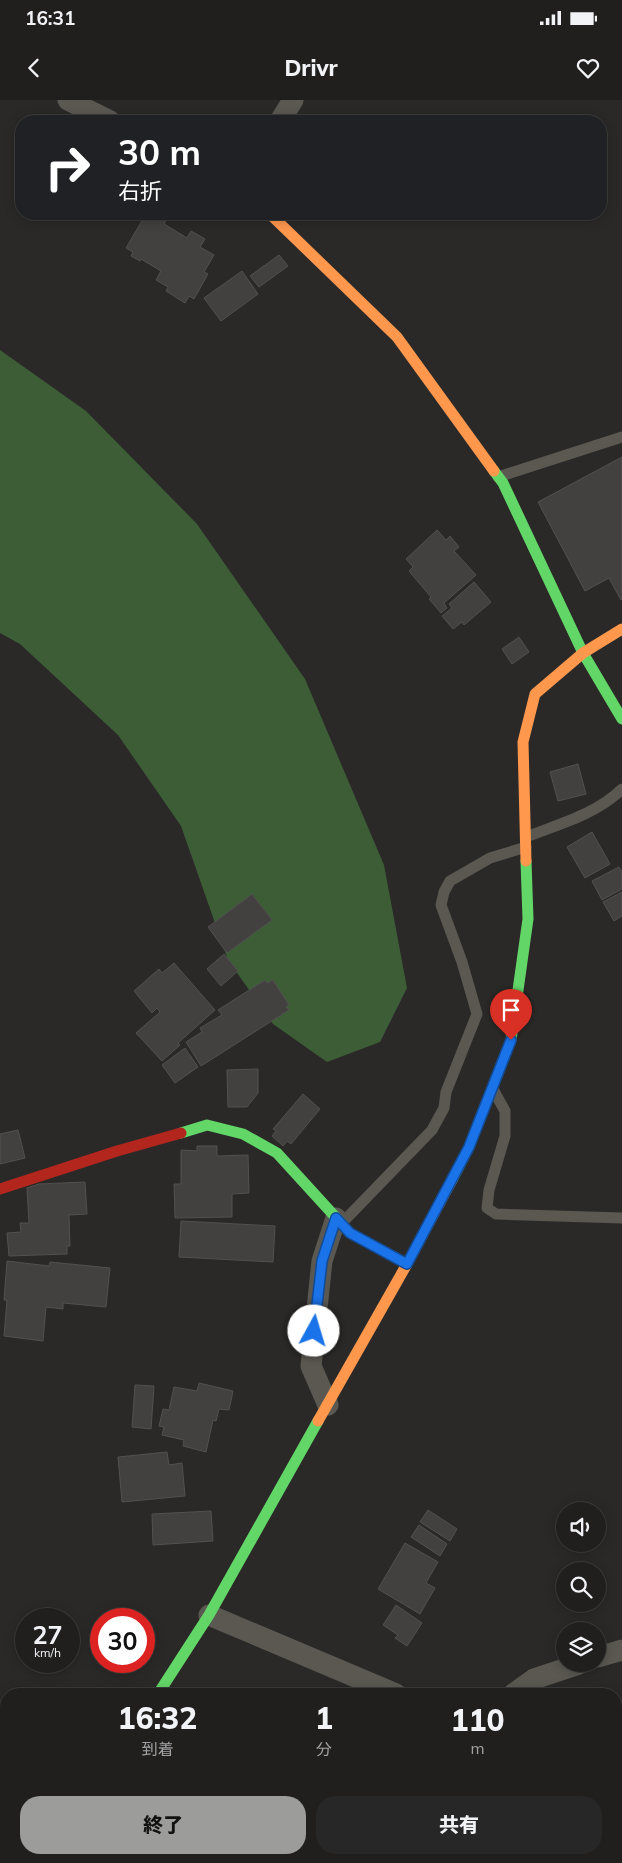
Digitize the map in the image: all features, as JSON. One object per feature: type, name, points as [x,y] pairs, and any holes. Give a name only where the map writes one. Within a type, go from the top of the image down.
[{"type":"street","points":[[68,100],[98,115]]},
{"type":"street","points":[[284,115],[293,100]]},
{"type":"street","points":[[276,220],[397,337],[503,483],[583,654],[622,719]]},
{"type":"street","points":[[162,1688],[209,1615],[407,1264],[469,1147],[511,1040],[528,919],[523,742],[536,694],[583,654],[622,629]]},
{"type":"street","points":[[0,1189],[117,1151],[207,1125],[243,1134],[277,1153],[350,1233],[407,1264]]},
{"type":"street","points":[[328,1405],[311,1366],[322,1261],[339,1221]]},
{"type":"street","points":[[209,1615],[382,1688]]},
{"type":"street","points":[[606,1655],[622,1650]]},
{"type":"street","points":[[521,1688],[534,1679],[556,1672]]},
{"type":"lane","points":[[498,477],[622,437]]},
{"type":"lane","points":[[339,1221],[432,1130],[444,1108],[446,1092],[477,1014],[462,962],[441,905],[444,892],[450,881],[490,858],[596,809],[614,797],[622,788]]},
{"type":"lane","points":[[493,1088],[505,1111],[505,1136],[489,1190],[488,1208],[496,1214],[622,1218]]},
{"type":"green space","points":[[0,350],[86,411],[197,524],[305,679],[384,865],[407,988],[380,1042],[327,1062],[273,1024],[228,960],[181,826],[118,735],[20,644],[0,633]]},
{"type":"building","points":[[142,220],[166,220],[164,224],[187,238],[191,231],[205,239],[200,247],[214,255],[204,272],[208,274],[194,299],[189,296],[185,303],[166,291],[168,287],[156,280],[161,271],[141,259],[140,261],[131,256],[133,252],[126,248]]},
{"type":"building","points":[[279,255],[288,266],[259,287],[250,276]]},
{"type":"building","points":[[242,271],[258,294],[221,321],[204,298]]},
{"type":"building","points":[[622,457],[621,600],[609,578],[585,591],[538,502]]},
{"type":"building","points":[[437,530],[446,540],[450,536],[459,547],[454,551],[476,575],[444,603],[447,608],[441,613],[429,599],[431,597],[409,571],[413,567],[406,559]]},
{"type":"building","points":[[474,582],[491,602],[464,625],[462,622],[453,629],[442,616],[452,608],[449,604]]},
{"type":"building","points":[[519,637],[529,652],[512,664],[502,649]]},
{"type":"building","points":[[578,764],[586,794],[558,801],[550,772]]},
{"type":"building","points":[[592,832],[610,864],[585,878],[567,847]]},
{"type":"building","points":[[619,867],[622,872],[622,889],[602,900],[592,881]]},
{"type":"building","points":[[622,892],[622,916],[614,921],[603,902]]},
{"type":"building","points":[[252,894],[272,920],[227,953],[208,927]]},
{"type":"building","points":[[224,954],[238,971],[221,986],[207,969]]},
{"type":"building","points":[[174,963],[215,1010],[178,1043],[180,1045],[162,1061],[136,1033],[160,1012],[157,1008],[152,1013],[134,991],[159,969],[162,973]]},
{"type":"building","points":[[265,980],[267,983],[273,980],[289,1005],[286,1007],[289,1010],[201,1066],[186,1042],[202,1032],[200,1028],[222,1015],[218,1010]]},
{"type":"building","points":[[185,1048],[198,1067],[175,1083],[162,1065]]},
{"type":"building","points":[[258,1069],[258,1093],[247,1107],[228,1107],[227,1070]]},
{"type":"building","points":[[303,1094],[320,1109],[291,1144],[287,1141],[283,1146],[272,1136],[276,1131],[273,1129]]},
{"type":"building","points":[[18,1130],[25,1158],[0,1164],[0,1134]]},
{"type":"building","points":[[197,1146],[217,1146],[217,1156],[248,1155],[249,1193],[232,1194],[232,1217],[175,1218],[174,1184],[181,1184],[181,1150],[197,1151]]},
{"type":"building","points":[[85,1182],[87,1214],[69,1215],[70,1246],[67,1246],[67,1254],[9,1256],[7,1233],[21,1232],[20,1223],[29,1223],[27,1188],[39,1184]]},
{"type":"building","points":[[181,1221],[275,1226],[273,1262],[179,1257]]},
{"type":"building","points":[[7,1261],[49,1266],[50,1262],[110,1268],[106,1307],[63,1303],[63,1309],[46,1307],[43,1341],[4,1336],[7,1300],[4,1300]]},
{"type":"building","points":[[199,1383],[233,1391],[229,1410],[219,1409],[216,1421],[213,1420],[206,1452],[183,1446],[184,1440],[162,1435],[164,1427],[159,1426],[163,1409],[169,1410],[174,1387],[197,1391]]},
{"type":"building","points":[[135,1385],[154,1386],[151,1429],[132,1427]]},
{"type":"building","points":[[167,1452],[169,1465],[182,1463],[185,1496],[122,1502],[118,1457]]},
{"type":"building","points":[[428,1510],[457,1529],[450,1541],[420,1522]]},
{"type":"building","points":[[211,1511],[213,1541],[153,1545],[152,1514]]},
{"type":"building","points":[[419,1525],[447,1544],[440,1556],[411,1537]]},
{"type":"building","points":[[405,1543],[438,1562],[426,1583],[435,1588],[420,1614],[378,1589]]},
{"type":"building","points":[[396,1605],[422,1623],[407,1646],[395,1638],[398,1635],[383,1625]]},
{"type":"traffic: fast","points":[[494,471],[503,483],[583,653],[622,719]]},
{"type":"traffic: fast","points":[[452,1180],[469,1147],[511,1040],[528,919],[526,861]]},
{"type":"traffic: fast","points":[[181,1133],[207,1125],[243,1134],[277,1153],[350,1233],[407,1264]]},
{"type":"traffic: fast","points":[[162,1688],[209,1615],[318,1421]]},
{"type":"traffic: slow","points":[[276,220],[397,337],[494,471]]},
{"type":"traffic: slow","points":[[526,861],[523,742],[535,694],[583,653],[622,629]]},
{"type":"traffic: slow","points":[[318,1421],[452,1180]]},
{"type":"traffic: jam","points":[[0,1189],[117,1151],[181,1133]]},
{"type":"route","points":[[314,1331],[322,1261],[336,1218],[350,1233],[407,1264],[469,1147],[511,1040]]}]
